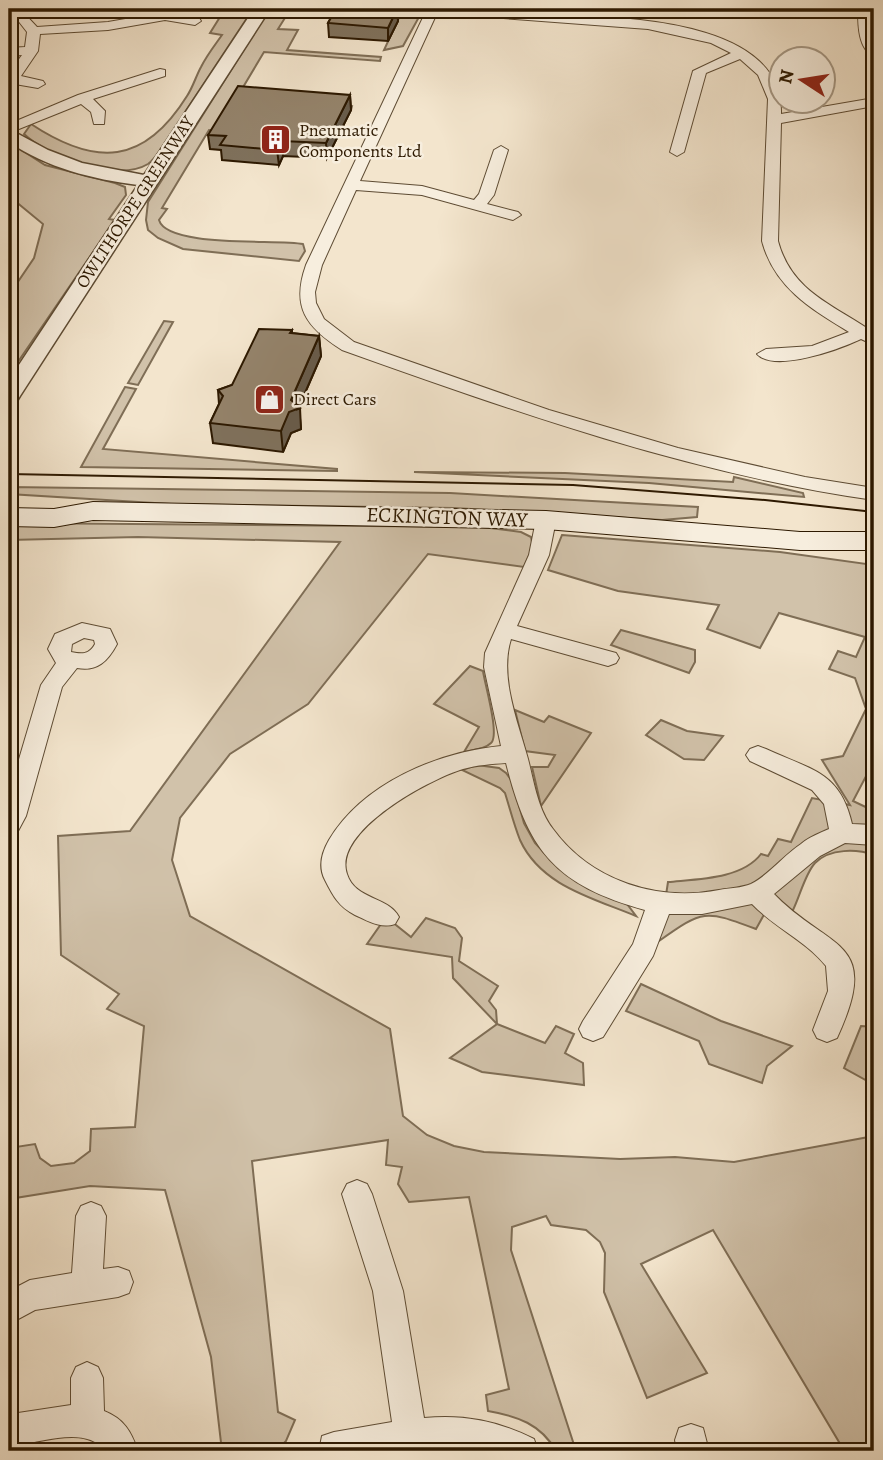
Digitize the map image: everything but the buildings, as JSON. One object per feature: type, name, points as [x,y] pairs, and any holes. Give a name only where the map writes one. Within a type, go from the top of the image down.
[{"type":"main road","name":"ECKINGTON WAY","points":[[11,513],[54,518],[93,512],[546,520],[800,541],[874,541]]},
{"type":"main road","name":"ECKINGTON WAY","points":[[800,541],[874,557]]},
{"type":"street","points":[[13,9],[34,31]]},
{"type":"street","name":"OWLTHORPE GREENWAY","points":[[9,396],[262,9]]},
{"type":"street","points":[[869,336],[789,282],[771,256],[769,241],[775,99],[771,80],[760,67],[740,54],[701,36],[663,28],[433,9],[307,282],[306,294],[319,327],[340,342],[485,396],[685,458],[783,481],[874,494]]},
{"type":"street","points":[[864,9],[865,32],[874,52]]},
{"type":"street","points":[[34,31],[108,26],[167,12],[195,21]]},
{"type":"street","points":[[108,26],[109,43]]},
{"type":"street","points":[[10,78],[25,64],[31,51],[34,31]]},
{"type":"street","points":[[9,52],[31,51]]},
{"type":"street","points":[[677,152],[700,71],[740,54]]},
{"type":"street","points":[[9,129],[83,98],[160,73]]},
{"type":"street","points":[[10,78],[38,84]]},
{"type":"street","points":[[83,98],[98,111],[99,121]]},
{"type":"street","points":[[773,120],[874,102]]},
{"type":"street","points":[[9,134],[39,154],[72,167],[148,181]]},
{"type":"street","points":[[478,205],[486,195],[501,150]]},
{"type":"street","points":[[352,185],[422,191],[513,215]]},
{"type":"street","points":[[766,354],[786,356],[869,336]]},
{"type":"street","points":[[546,520],[539,555],[504,630],[496,653],[495,667],[529,807],[542,834],[564,859],[590,878],[624,894],[660,904],[702,904],[757,893],[811,849],[842,833],[874,835]]},
{"type":"street","points":[[504,630],[608,658]]},
{"type":"street","points":[[9,824],[26,779],[52,685],[70,661]]},
{"type":"street","points":[[386,917],[346,896],[337,884],[333,863],[345,833],[371,808],[423,776],[456,762],[514,753]]},
{"type":"street","points":[[758,755],[805,775],[828,792],[835,801],[842,833]]},
{"type":"street","points":[[757,893],[782,918],[813,936],[834,955],[841,969],[840,994],[827,1030]]},
{"type":"street","points":[[593,1029],[644,948],[660,904]]},
{"type":"street","points":[[357,1194],[388,1291],[410,1444]]},
{"type":"street","points":[[87,1286],[91,1216]]},
{"type":"street","points":[[9,1309],[30,1296],[118,1282]]},
{"type":"street","points":[[87,1378],[88,1421]]},
{"type":"street","points":[[9,1427],[18,1429],[88,1421],[101,1423],[113,1430],[122,1451]]},
{"type":"street","points":[[334,1448],[410,1444],[434,1434],[491,1437],[511,1443],[522,1451]]},
{"type":"shaded area","points":[[225,9],[253,9],[148,164],[135,169],[101,169],[49,151],[24,134],[31,124],[55,138],[98,152],[117,152],[136,147],[154,136],[171,119],[187,96],[203,63],[222,35],[210,33]]},
{"type":"shaded area","points":[[276,9],[395,10],[419,17],[403,46],[384,50],[398,20],[288,13],[278,29],[298,30],[287,50],[381,57],[380,61],[264,52],[239,94],[352,106],[351,110],[221,131],[209,130],[162,208],[167,209],[159,220],[166,229],[181,235],[224,241],[303,244],[305,251],[299,261],[183,249],[158,238],[148,230],[148,202],[267,13]]},
{"type":"shaded area","points":[[9,142],[45,165],[125,187],[126,195],[109,219],[115,220],[9,375],[9,295],[34,258],[43,224],[9,196]]},
{"type":"shaded area","points":[[164,321],[173,322],[138,385],[128,383]]},
{"type":"shaded area","points":[[125,387],[136,389],[103,449],[337,471],[81,467]]},
{"type":"shaded area","points":[[414,472],[565,473],[733,482],[734,477],[803,493],[804,497],[649,483]]},
{"type":"shaded area","points":[[9,487],[450,493],[698,507],[697,517],[662,520],[454,508],[171,504],[9,494]]},
{"type":"shaded area","points":[[9,523],[482,527],[521,532],[531,537],[533,547],[524,567],[428,554],[308,704],[230,754],[180,818],[172,860],[190,916],[390,1029],[403,1116],[427,1135],[454,1146],[484,1152],[620,1159],[675,1157],[734,1162],[874,1136],[874,1451],[842,1447],[713,1230],[641,1264],[707,1373],[647,1398],[604,1292],[605,1253],[600,1242],[586,1230],[551,1225],[546,1216],[512,1227],[511,1250],[576,1451],[556,1451],[536,1428],[509,1416],[488,1411],[486,1395],[509,1389],[469,1197],[409,1202],[398,1184],[402,1167],[386,1165],[388,1140],[252,1161],[278,1412],[295,1420],[286,1441],[276,1451],[222,1451],[211,1357],[165,1190],[90,1186],[9,1199],[9,1148],[35,1144],[40,1158],[51,1166],[74,1163],[90,1151],[91,1129],[135,1127],[144,1026],[107,1009],[119,994],[61,955],[58,836],[130,831],[340,542],[138,537],[9,540]]},
{"type":"shaded area","points":[[562,535],[780,552],[874,565],[874,761],[853,801],[874,811],[874,855],[844,851],[821,858],[808,873],[793,910],[766,911],[756,929],[726,918],[705,916],[686,923],[659,941],[668,882],[731,873],[753,862],[761,854],[768,856],[778,839],[791,842],[812,798],[850,805],[822,760],[843,756],[866,709],[855,678],[829,669],[838,651],[856,657],[865,637],[779,613],[760,648],[707,629],[719,605],[618,591],[548,570]]},
{"type":"shaded area","points":[[621,630],[695,650],[695,662],[689,673],[611,645]]},
{"type":"shaded area","points":[[470,666],[483,671],[494,730],[491,743],[464,752],[479,727],[434,704]]},
{"type":"shaded area","points":[[515,710],[544,722],[549,716],[591,733],[541,806],[532,767],[548,767],[555,755],[525,751]]},
{"type":"shaded area","points":[[661,720],[687,731],[723,736],[704,760],[684,759],[646,735]]},
{"type":"shaded area","points":[[477,765],[499,768],[506,773],[512,781],[524,823],[535,843],[549,858],[627,904],[636,916],[586,896],[555,880],[541,869],[520,840],[505,793],[462,770]]},
{"type":"shaded area","points":[[386,917],[411,937],[426,918],[455,928],[462,938],[459,961],[498,986],[489,1001],[496,1010],[497,1024],[453,978],[452,957],[367,944]]},
{"type":"shaded area","points":[[641,984],[721,1021],[792,1046],[767,1066],[762,1083],[709,1064],[699,1041],[626,1011]]},
{"type":"shaded area","points":[[497,1024],[545,1043],[556,1026],[574,1034],[565,1053],[583,1063],[584,1085],[482,1072],[450,1058]]},
{"type":"shaded area","points":[[861,1026],[874,1027],[874,1080],[871,1083],[844,1068]]},
{"type":"tram line","points":[[9,474],[573,485],[765,500],[874,512]]},
{"type":"place","name":"Pneumatic Components Ltd","points":[[276,140]]},
{"type":"place","name":"Direct Cars","points":[[270,399]]}]
